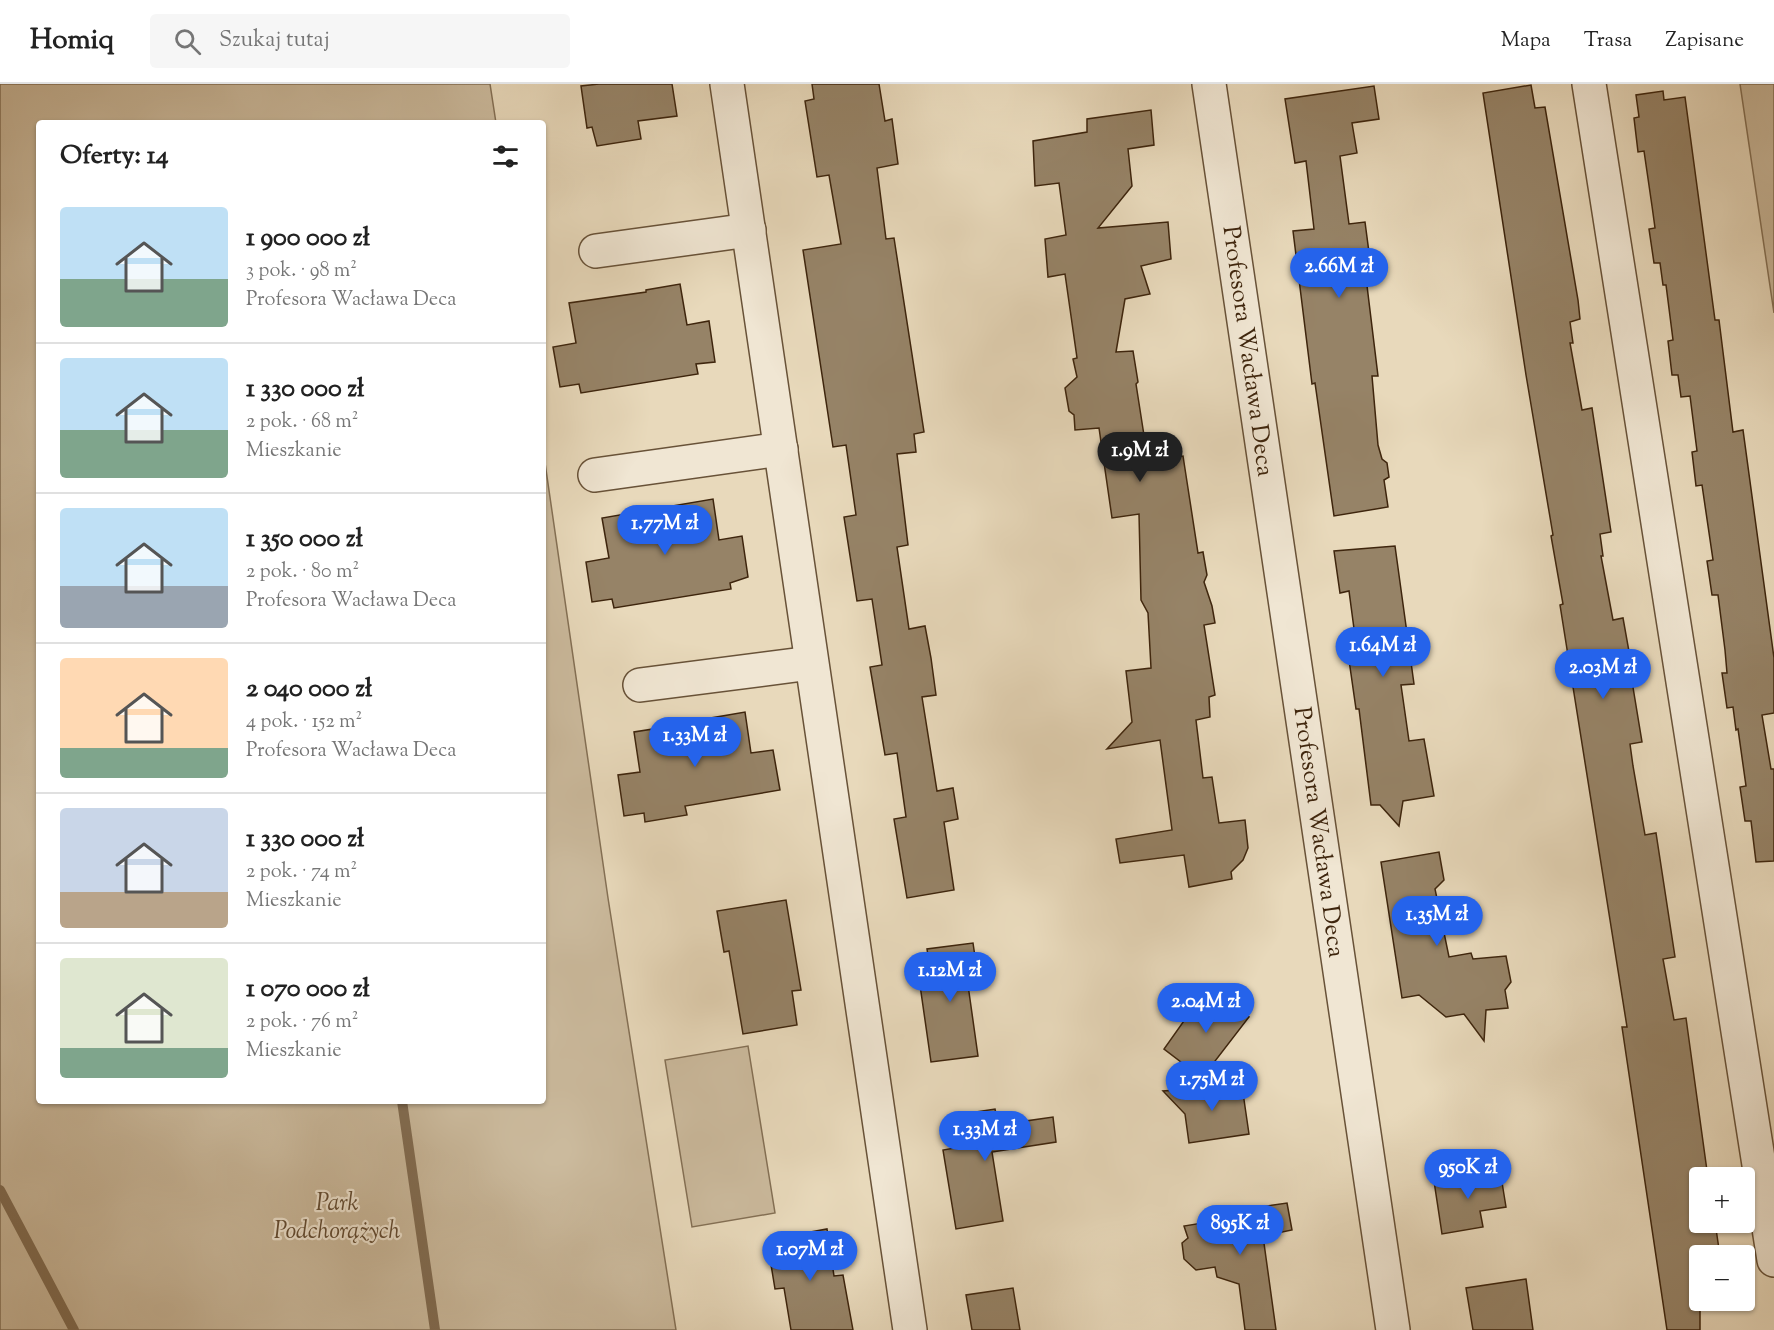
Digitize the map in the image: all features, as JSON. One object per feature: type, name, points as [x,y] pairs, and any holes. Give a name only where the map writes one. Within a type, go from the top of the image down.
[{"type":"street","points":[[728,84],[910,1330]]},
{"type":"street","name":"Profesora Wacława Deca","points":[[1209,84],[1393,1330]]},
{"type":"street","points":[[1589,84],[1774,1260]]},
{"type":"street","points":[[596,251],[749,230]]},
{"type":"street","points":[[595,475],[781,449]]},
{"type":"street","points":[[640,685],[811,663]]},
{"type":"green space","name":"Park Podchorążych","points":[[0,84],[490,84],[496,120],[36,120],[36,1104],[546,1104],[546,470],[608,898],[676,1330],[0,1330]]},
{"type":"green space","points":[[1740,84],[1774,84],[1774,313]]},
{"type":"green space","points":[[748,1046],[775,1213],[692,1227],[665,1060]]},
{"type":"building","points":[[672,84],[677,116],[638,121],[641,139],[597,146],[592,127],[587,128],[581,86]]},
{"type":"building","points":[[812,84],[879,84],[885,121],[892,119],[898,164],[877,168],[886,239],[894,238],[924,432],[914,434],[916,452],[897,454],[908,545],[897,547],[909,629],[925,626],[931,658],[936,695],[922,697],[937,791],[953,788],[958,819],[944,822],[954,890],[907,898],[894,819],[906,817],[897,753],[885,755],[870,667],[882,665],[872,599],[857,601],[844,517],[856,515],[846,445],[833,447],[803,250],[841,244],[829,175],[817,177],[805,101],[814,99]]},
{"type":"building","points":[[1531,85],[1535,108],[1545,107],[1578,300],[1580,319],[1570,322],[1573,343],[1570,343],[1582,410],[1592,408],[1611,532],[1600,534],[1603,556],[1601,556],[1613,620],[1623,618],[1630,657],[1628,657],[1642,742],[1630,744],[1633,766],[1645,835],[1656,833],[1675,957],[1663,959],[1674,1020],[1686,1018],[1706,1167],[1689,1167],[1689,1233],[1717,1233],[1718,1245],[1689,1245],[1689,1311],[1700,1311],[1700,1330],[1667,1330],[1622,1027],[1627,1027],[1560,605],[1563,604],[1551,536],[1553,535],[1483,93]]},
{"type":"building","points":[[1374,86],[1379,119],[1352,123],[1357,153],[1340,156],[1349,224],[1365,222],[1370,260],[1364,261],[1378,376],[1372,376],[1378,445],[1382,459],[1387,463],[1389,477],[1384,480],[1388,507],[1334,516],[1315,383],[1312,384],[1293,231],[1314,229],[1306,161],[1295,163],[1285,99]]},
{"type":"building","points":[[1663,91],[1664,100],[1685,97],[1715,320],[1719,320],[1733,432],[1743,430],[1774,658],[1774,713],[1762,715],[1771,769],[1774,769],[1774,861],[1756,862],[1751,821],[1745,821],[1740,787],[1746,786],[1738,729],[1736,730],[1733,707],[1727,708],[1722,673],[1727,673],[1718,595],[1712,595],[1707,561],[1713,560],[1702,485],[1696,486],[1692,452],[1697,451],[1690,396],[1681,397],[1678,375],[1672,375],[1668,341],[1673,340],[1666,285],[1663,285],[1660,263],[1654,263],[1649,229],[1655,228],[1644,151],[1638,152],[1634,118],[1639,117],[1636,95]]},
{"type":"building","points":[[1151,110],[1154,145],[1128,149],[1132,186],[1098,228],[1168,222],[1171,259],[1141,266],[1150,294],[1125,299],[1116,352],[1133,351],[1148,461],[1183,456],[1198,553],[1203,552],[1207,575],[1204,582],[1215,623],[1204,625],[1215,695],[1209,697],[1210,717],[1196,720],[1203,778],[1212,777],[1219,823],[1245,820],[1248,848],[1243,860],[1231,872],[1232,879],[1189,887],[1184,855],[1120,863],[1116,839],[1172,830],[1160,740],[1107,749],[1132,722],[1126,671],[1151,668],[1148,613],[1141,600],[1139,514],[1112,518],[1099,428],[1075,430],[1074,415],[1069,411],[1065,388],[1077,377],[1073,359],[1077,358],[1065,274],[1048,277],[1045,239],[1066,235],[1059,183],[1035,186],[1033,141],[1087,132],[1087,119]]},
{"type":"building","points":[[680,284],[687,325],[709,321],[715,362],[696,364],[698,374],[581,393],[579,384],[560,387],[553,347],[576,343],[569,303],[646,292],[646,290]]},
{"type":"building","points":[[713,499],[719,540],[742,536],[748,577],[730,583],[731,589],[614,608],[612,599],[592,602],[586,562],[609,558],[602,518]]},
{"type":"building","points":[[1395,546],[1414,684],[1401,685],[1409,741],[1424,739],[1434,796],[1403,801],[1399,826],[1380,805],[1371,805],[1359,709],[1356,709],[1349,660],[1358,659],[1349,591],[1340,593],[1334,551]]},
{"type":"building","points":[[745,712],[751,753],[773,750],[780,790],[685,806],[687,815],[645,822],[644,813],[624,816],[618,775],[640,772],[634,732],[711,720],[711,718]]},
{"type":"building","points":[[1439,852],[1444,880],[1435,889],[1449,957],[1471,953],[1473,959],[1506,956],[1511,982],[1505,990],[1508,1008],[1486,1010],[1484,1041],[1464,1014],[1446,1017],[1419,995],[1402,998],[1381,862]]},
{"type":"building","points":[[786,900],[801,990],[792,991],[797,1025],[743,1034],[729,951],[724,952],[717,911]]},
{"type":"building","points":[[973,943],[978,977],[967,978],[978,1056],[931,1062],[920,985],[932,983],[927,949]]},
{"type":"building","points":[[1213,991],[1249,1017],[1202,1078],[1164,1049],[1186,1018]]},
{"type":"building","points":[[1242,1086],[1249,1134],[1189,1143],[1185,1114],[1163,1091]]},
{"type":"building","points":[[995,1109],[998,1125],[1053,1117],[1056,1142],[992,1152],[1003,1221],[956,1229],[943,1150],[955,1148],[950,1116]]},
{"type":"building","points":[[1500,1170],[1506,1207],[1480,1211],[1483,1227],[1442,1234],[1434,1181]]},
{"type":"building","points":[[1287,1203],[1292,1230],[1263,1236],[1276,1330],[1245,1330],[1239,1284],[1217,1277],[1215,1267],[1196,1270],[1184,1259],[1182,1243],[1188,1238],[1184,1226],[1209,1222],[1208,1215]]},
{"type":"building","points":[[827,1229],[834,1276],[843,1275],[853,1330],[791,1330],[784,1288],[775,1289],[767,1240]]},
{"type":"building","points":[[1526,1279],[1533,1330],[1473,1330],[1466,1288]]},
{"type":"building","points":[[1013,1288],[1020,1330],[972,1330],[966,1295]]},
{"type":"waterway","points":[[402,1104],[435,1330]]},
{"type":"waterway","points":[[0,1190],[74,1330]]}]
